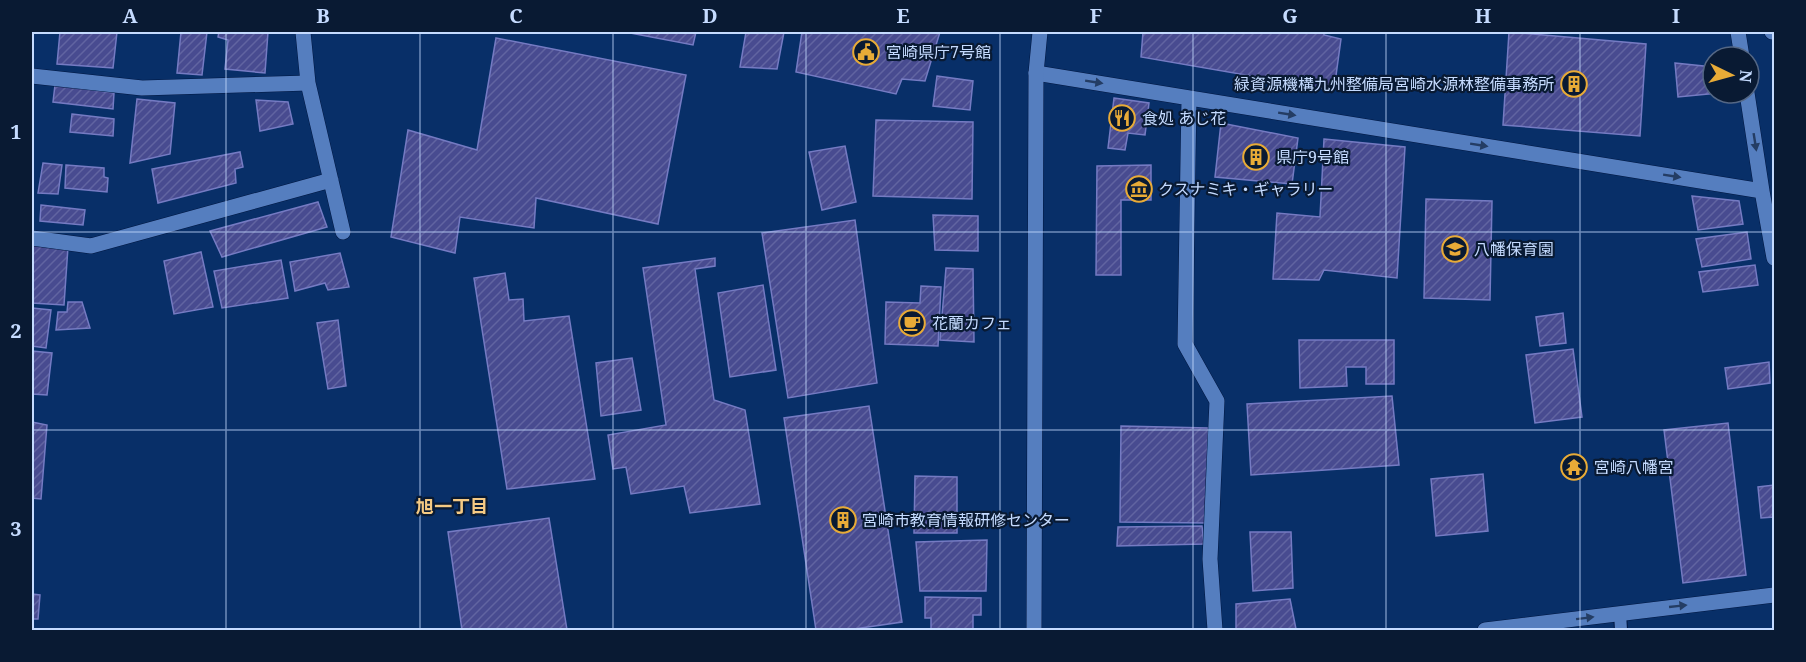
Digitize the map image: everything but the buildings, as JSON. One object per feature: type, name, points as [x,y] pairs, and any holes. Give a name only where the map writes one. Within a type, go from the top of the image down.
[{"type":"street","points":[[303,32],[308,83],[343,232]]},
{"type":"street","points":[[1034,630],[1036,73],[1040,32]]},
{"type":"street","points":[[1036,73],[1762,191]]},
{"type":"street","points":[[32,76],[142,88],[308,83]]},
{"type":"street","points":[[1189,98],[1185,345],[1217,401],[1210,559],[1215,630]]},
{"type":"street","points":[[1749,105],[1774,258]]},
{"type":"street","points":[[32,238],[91,246],[331,180]]},
{"type":"street","points":[[1485,630],[1774,595]]},
{"type":"lane","points":[[1620,613],[1621,630]]},
{"type":"place","name":"宮崎県庁7号館","points":[[866,52]]},
{"type":"place","name":"緑資源機構九州整備局宮崎水源林整備事務所","points":[[1574,84]]},
{"type":"place","name":"食処 あじ花","points":[[1122,118]]},
{"type":"place","name":"県庁9号館","points":[[1256,157]]},
{"type":"place","name":"クスナミキ・ギャラリー","points":[[1139,189]]},
{"type":"place","name":"八幡保育園","points":[[1455,249]]},
{"type":"place","name":"花蘭カフェ","points":[[912,323]]},
{"type":"place","name":"宮崎八幡宮","points":[[1574,467]]},
{"type":"place","name":"宮崎市教育情報研修センター","points":[[843,520]]},
{"type":"district","name":"旭一丁目","points":[[452,507]]}]
